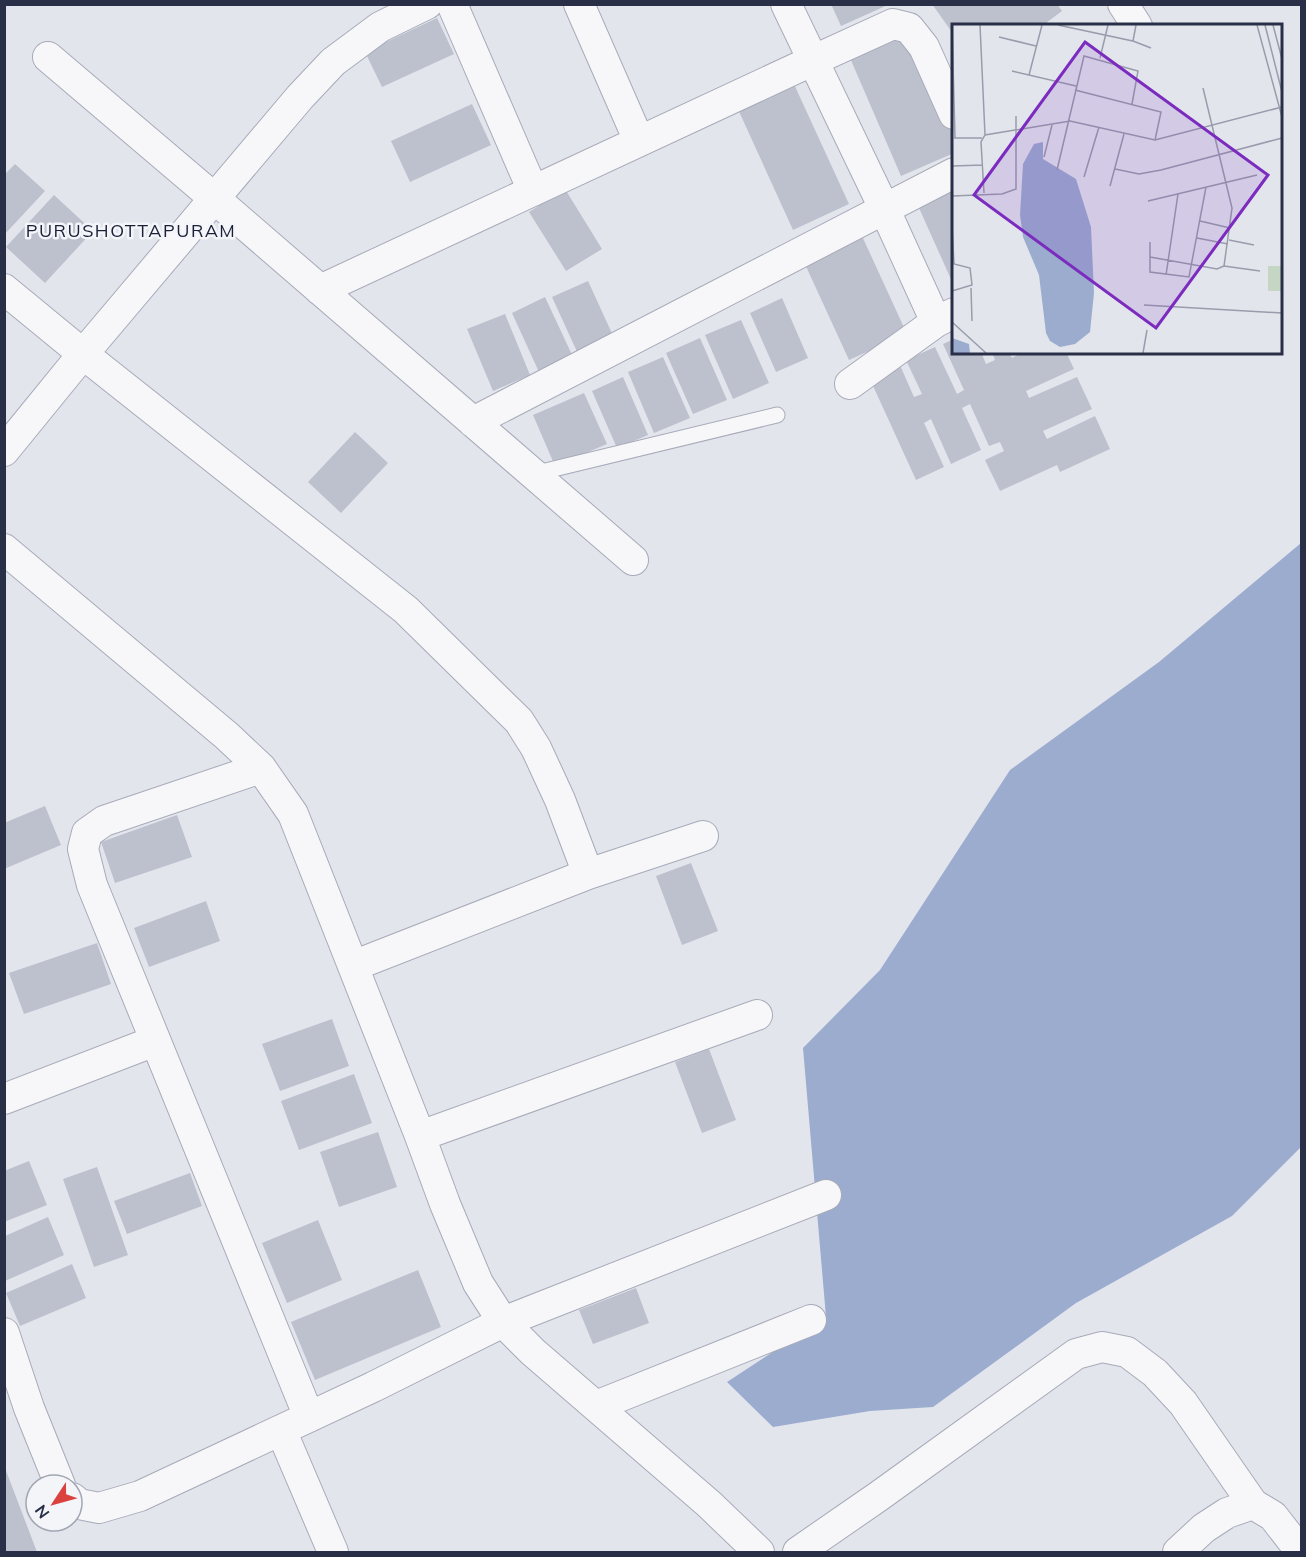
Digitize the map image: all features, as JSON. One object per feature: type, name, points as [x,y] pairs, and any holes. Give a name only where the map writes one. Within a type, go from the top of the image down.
[{"type":"street","points":[[4,451],[214,198],[333,62],[380,27],[427,4]]},
{"type":"street","points":[[452,4],[533,191]]},
{"type":"street","points":[[579,4],[639,141]]},
{"type":"street","points":[[786,4],[884,208],[945,317],[850,384]]},
{"type":"street","points":[[1123,4],[1136,24]]},
{"type":"street","points":[[320,290],[893,24],[909,28],[924,47],[952,110]]},
{"type":"street","points":[[48,57],[633,560]]},
{"type":"street","points":[[473,422],[952,174]]},
{"type":"street","points":[[4,289],[406,610],[519,721],[536,748],[560,800],[588,874]]},
{"type":"street","points":[[4,549],[227,736],[261,768],[293,814],[478,1283],[503,1322],[532,1352],[709,1504],[759,1552]]},
{"type":"street","points":[[261,768],[104,821],[87,833],[83,849],[92,885],[309,1417]]},
{"type":"street","points":[[353,966],[588,874],[703,836]]},
{"type":"street","points":[[420,1136],[757,1015]]},
{"type":"street","points":[[4,1099],[155,1041]]},
{"type":"street","points":[[84,1505],[99,1508],[140,1496],[309,1417],[503,1322],[826,1195]]},
{"type":"street","points":[[596,1406],[811,1320]]},
{"type":"street","points":[[4,1333],[17,1412],[53,1473]]},
{"type":"street","points":[[798,1552],[1076,1354],[1102,1347],[1127,1352],[1155,1373],[1183,1403],[1253,1504],[1273,1516],[1301,1552]]},
{"type":"street","points":[[281,1430],[333,1552]]},
{"type":"street","points":[[1178,1552],[1204,1528],[1227,1513],[1253,1504]]},
{"type":"lane","points":[[533,474],[777,415]]},
{"type":"water","points":[[1301,543],[1301,1147],[1232,1216],[1076,1303],[933,1407],[870,1411],[773,1427],[727,1382],[826,1317],[803,1048],[880,970],[1010,770],[1159,662]]},
{"type":"building","points":[[831,4],[890,4],[841,26]]},
{"type":"building","points":[[932,4],[1057,4],[1062,11],[1045,24],[952,24],[952,32]]},
{"type":"building","points":[[437,18],[454,54],[382,87],[365,52]]},
{"type":"building","points":[[908,32],[952,131],[952,154],[901,176],[850,58]]},
{"type":"building","points":[[793,82],[849,204],[793,230],[737,107]]},
{"type":"building","points":[[472,104],[491,145],[410,182],[391,141]]},
{"type":"building","points":[[15,164],[45,191],[4,235],[4,175]]},
{"type":"building","points":[[952,183],[952,282],[915,199]]},
{"type":"building","points":[[565,189],[602,249],[566,271],[529,212]]},
{"type":"building","points":[[54,195],[93,231],[45,283],[6,247]]},
{"type":"building","points":[[862,236],[907,334],[849,360],[804,262]]},
{"type":"building","points":[[588,281],[615,340],[579,356],[552,297]]},
{"type":"building","points":[[545,297],[573,357],[539,372],[512,313]]},
{"type":"building","points":[[782,298],[808,358],[776,372],[750,313]]},
{"type":"building","points":[[505,314],[530,375],[493,391],[467,329]]},
{"type":"building","points":[[741,320],[769,383],[733,399],[705,335]]},
{"type":"building","points":[[700,338],[727,400],[693,414],[666,353]]},
{"type":"building","points":[[952,340],[952,354],[982,354],[986,364],[995,360],[993,354],[1010,354],[1012,358],[1019,354],[1067,354],[1074,369],[1026,391],[1029,398],[1077,377],[1092,409],[1043,431],[1047,439],[1095,416],[1110,449],[1060,472],[1057,465],[1000,491],[985,460],[1004,451],[1000,442],[989,446],[970,404],[962,408],[981,450],[951,464],[931,419],[924,423],[944,467],[916,480],[869,377],[899,363],[914,397],[922,394],[906,360],[935,347],[957,394],[964,390],[943,344]]},
{"type":"building","points":[[663,357],[690,418],[654,433],[628,372]]},
{"type":"building","points":[[623,377],[648,435],[617,448],[592,391]]},
{"type":"building","points":[[584,393],[607,444],[555,466],[533,415]]},
{"type":"building","points":[[355,432],[388,463],[341,513],[308,482]]},
{"type":"building","points":[[45,806],[61,845],[4,869],[4,823]]},
{"type":"building","points":[[177,815],[192,857],[115,883],[101,842]]},
{"type":"building","points":[[691,863],[718,931],[682,945],[656,876]]},
{"type":"building","points":[[206,901],[220,941],[149,967],[134,928]]},
{"type":"building","points":[[97,943],[111,984],[24,1014],[9,973]]},
{"type":"building","points":[[332,1019],[349,1066],[280,1091],[262,1044]]},
{"type":"building","points":[[709,1049],[736,1120],[702,1133],[675,1062]]},
{"type":"building","points":[[354,1074],[372,1123],[299,1150],[281,1101]]},
{"type":"building","points":[[378,1132],[397,1187],[339,1207],[320,1152]]},
{"type":"building","points":[[29,1161],[47,1205],[4,1222],[4,1171]]},
{"type":"building","points":[[97,1167],[128,1255],[94,1267],[63,1179]]},
{"type":"building","points":[[190,1173],[202,1206],[127,1234],[114,1201]]},
{"type":"building","points":[[48,1217],[64,1255],[5,1281],[5,1236]]},
{"type":"building","points":[[318,1220],[342,1280],[287,1303],[262,1243]]},
{"type":"building","points":[[72,1264],[86,1298],[20,1326],[6,1293]]},
{"type":"building","points":[[418,1270],[441,1327],[315,1380],[291,1322]]},
{"type":"building","points":[[636,1288],[649,1323],[593,1344],[579,1310]]},
{"type":"building","points":[[5,1468],[24,1518],[24,1533],[30,1533],[37,1552],[4,1552]]},
{"type":"district","name":"PURUSHOTTAPURAM","points":[[131,230]]}]
